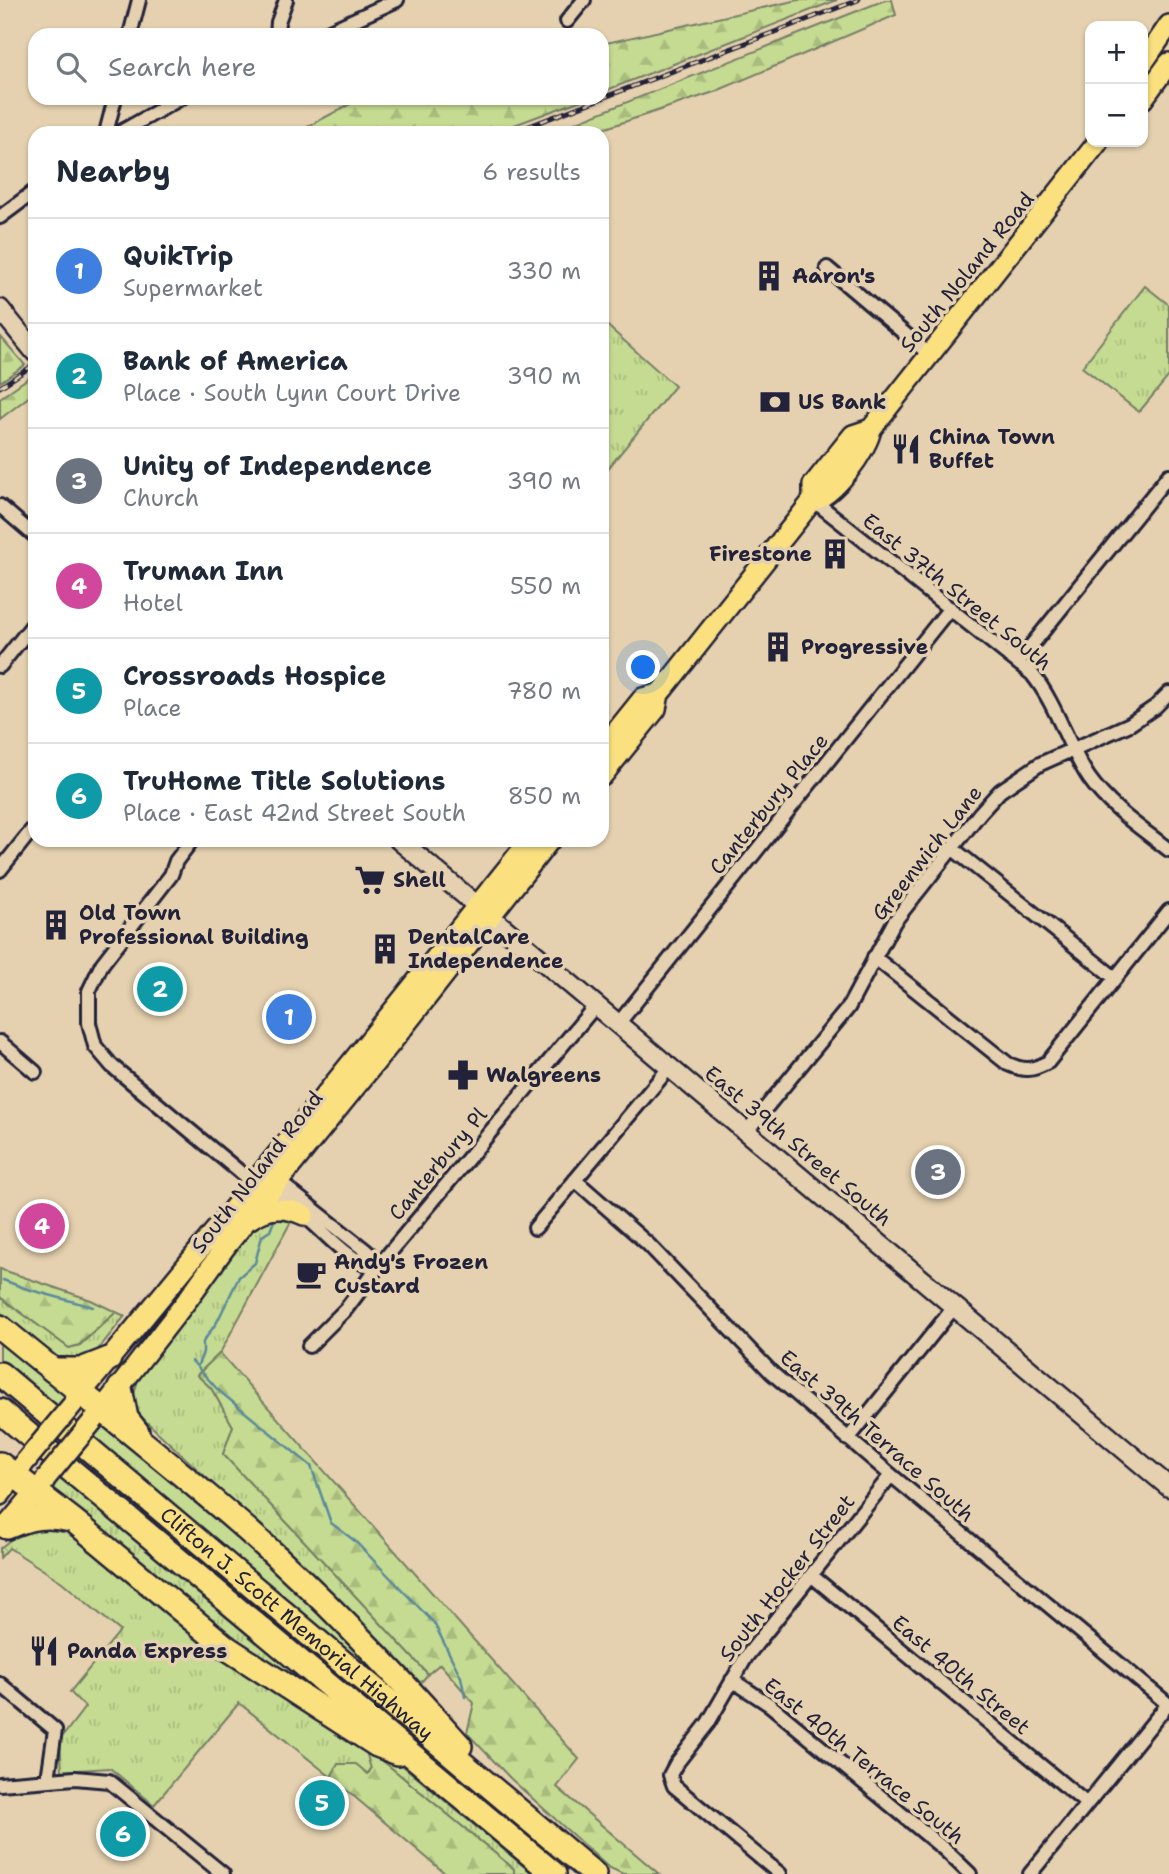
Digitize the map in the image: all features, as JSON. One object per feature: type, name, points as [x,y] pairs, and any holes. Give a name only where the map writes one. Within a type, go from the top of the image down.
[{"type":"highway","points":[[0,1327],[53,1370],[77,1399],[98,1415],[146,1443]]},
{"type":"highway","points":[[53,1370],[75,1372],[90,1369],[109,1359]]},
{"type":"highway","name":"Clifton J. Scott Memorial Highway","points":[[0,1374],[594,1874]]},
{"type":"highway","points":[[120,1388],[126,1418],[146,1443],[256,1538],[312,1592],[421,1702],[507,1801]]},
{"type":"highway","name":"Clifton J. Scott Memorial Highway","points":[[0,1411],[554,1874]]},
{"type":"highway","points":[[13,1467],[41,1485],[74,1521],[227,1648],[377,1745],[421,1762]]},
{"type":"highway","points":[[3,1529],[34,1517],[56,1516],[74,1521]]},
{"type":"main road","points":[[1148,56],[1169,25]]},
{"type":"main road","points":[[1148,92],[1169,63]]},
{"type":"main road","name":"South Noland Road","points":[[609,767],[656,709],[659,694],[813,500],[827,496],[866,447],[871,429],[1094,147]]},
{"type":"main road","points":[[0,309],[28,343]]},
{"type":"main road","name":"South Noland Road","points":[[609,740],[643,698],[659,694]]},
{"type":"main road","name":"East 39th Street South","points":[[407,847],[1169,1486]]},
{"type":"main road","name":"South Noland Road","points":[[483,911],[525,847]]},
{"type":"main road","name":"South Noland Road","points":[[0,1494],[13,1467],[77,1399],[266,1181],[451,941],[543,847]]},
{"type":"main road","name":"South Noland Road","points":[[3,1529],[120,1388],[246,1221],[266,1181]]},
{"type":"main road","points":[[246,1221],[275,1208],[292,1210],[304,1216]]},
{"type":"street","points":[[132,28],[139,0]]},
{"type":"street","points":[[278,28],[286,0]]},
{"type":"street","points":[[336,28],[397,0]]},
{"type":"street","points":[[567,21],[584,0]]},
{"type":"street","points":[[108,126],[113,105]]},
{"type":"street","points":[[131,126],[168,105]]},
{"type":"street","points":[[0,217],[28,196]]},
{"type":"street","points":[[827,268],[930,355]]},
{"type":"street","points":[[1018,662],[1169,475]]},
{"type":"street","name":"East 37th Street South","points":[[813,500],[1032,674],[1045,690],[1088,776],[1107,801],[1169,850]]},
{"type":"street","points":[[0,506],[28,530]]},
{"type":"street","name":"Canterbury Place","points":[[618,1024],[950,608]]},
{"type":"street","points":[[0,666],[28,631]]},
{"type":"street","name":"Greenwich Lane","points":[[746,1132],[848,1007],[894,922],[1000,791],[1040,764],[1130,724],[1155,707],[1169,693]]},
{"type":"street","points":[[0,870],[28,835]]},
{"type":"street","points":[[187,847],[176,861],[171,875],[102,964],[89,991],[89,1023],[95,1046],[112,1066],[266,1181],[365,1250],[374,1258],[377,1268]]},
{"type":"street","points":[[952,848],[1115,978]]},
{"type":"street","points":[[874,957],[1008,1065],[1023,1071],[1034,1070],[1048,1062],[1169,911]]},
{"type":"street","name":"Canterbury Pl","points":[[309,1346],[346,1308],[596,1005]]},
{"type":"street","points":[[0,1042],[35,1072]]},
{"type":"street","points":[[535,1228],[669,1068]]},
{"type":"street","name":"East 39th Terrace South","points":[[575,1180],[648,1244],[772,1373],[1168,1705]]},
{"type":"street","points":[[266,1181],[360,1262],[377,1268]]},
{"type":"street","points":[[848,1439],[955,1306]]},
{"type":"street","name":"South Hocker Street","points":[[780,1874],[674,1786],[670,1775],[676,1763],[708,1723],[746,1657],[891,1475]]},
{"type":"street","name":"East 40th Street","points":[[811,1575],[1087,1804]]},
{"type":"street","name":"East 40th Terrace South","points":[[732,1680],[771,1705],[945,1850],[970,1874]]},
{"type":"street","points":[[0,1684],[55,1730],[48,1779]]},
{"type":"street","points":[[1030,1874],[1168,1705]]},
{"type":"street","points":[[0,1784],[75,1778],[109,1781],[222,1874]]},
{"type":"green space","points":[[798,0],[837,0],[609,89],[609,42]]},
{"type":"green space","points":[[885,0],[892,0],[896,15],[714,92],[609,127],[567,126]]},
{"type":"green space","points":[[348,105],[568,105],[512,126],[309,126]]},
{"type":"green space","points":[[1145,286],[1169,305],[1169,376],[1139,412],[1082,367]]},
{"type":"green space","points":[[609,327],[675,386],[609,467]]},
{"type":"green space","points":[[0,336],[25,365],[0,382]]},
{"type":"green space","points":[[28,378],[28,397],[0,419],[0,398]]},
{"type":"green space","points":[[294,1216],[220,1353],[197,1375],[211,1388],[233,1426],[223,1454],[428,1674],[419,1685],[281,1547],[136,1412],[133,1398],[138,1380],[197,1297],[253,1227],[260,1221]]},
{"type":"green space","points":[[0,1269],[91,1300],[116,1312],[79,1345],[69,1348],[0,1297]]},
{"type":"green space","points":[[0,1297],[69,1348],[80,1345],[116,1312],[125,1316],[92,1357],[81,1361],[68,1361],[43,1348],[0,1312]]},
{"type":"green space","points":[[0,1337],[64,1390],[66,1398],[57,1407],[0,1359]]},
{"type":"green space","points":[[220,1353],[579,1759],[557,1787],[659,1874],[623,1874],[608,1867],[511,1779],[467,1733],[474,1703],[440,1664],[428,1674],[223,1454],[233,1426],[211,1388],[197,1375]]},
{"type":"green space","points":[[100,1425],[107,1427],[299,1585],[396,1691],[94,1437]]},
{"type":"green space","points":[[59,1474],[331,1702],[219,1632],[52,1492],[51,1484]]},
{"type":"green space","points":[[66,1526],[403,1766],[533,1874],[514,1874],[514,1869],[372,1752],[371,1769],[367,1774],[339,1764],[331,1777],[239,1703],[154,1805],[110,1768],[62,1771],[60,1740],[85,1707],[70,1692],[120,1631],[62,1582],[9,1548],[0,1558],[0,1548],[26,1528]]},
{"type":"green space","points":[[372,1752],[514,1869],[514,1874],[446,1874],[331,1777],[338,1764],[356,1764],[368,1774],[371,1769],[367,1755]]},
{"type":"waterway","points":[[198,1365],[203,1352],[203,1342],[217,1322],[239,1277],[255,1263],[262,1236],[270,1231],[275,1218]]},
{"type":"waterway","points":[[3,1280],[93,1307]]},
{"type":"waterway","points":[[192,1361],[218,1390],[311,1466],[331,1523],[355,1541],[434,1623],[461,1677],[465,1697]]},
{"type":"railway","points":[[609,95],[858,0]]},
{"type":"railway","points":[[529,126],[584,105]]},
{"type":"railway","points":[[0,387],[28,369]]},
{"type":"place","name":"Aaron's","points":[[769,276]]},
{"type":"place","name":"US Bank","points":[[775,402]]},
{"type":"place","name":"China Town Buffet","points":[[906,449]]},
{"type":"place","name":"Firestone","points":[[835,554]]},
{"type":"place","name":"Progressive","points":[[778,647]]},
{"type":"place","name":"Shell","points":[[370,880]]},
{"type":"place","name":"Old Town Professional Building","points":[[56,925]]},
{"type":"place","name":"DentalCare Independence","points":[[385,949]]},
{"type":"place","name":"Bank of America","points":[[160,989]]},
{"type":"place","name":"QuikTrip","points":[[289,1017]]},
{"type":"place","name":"Walgreens","points":[[463,1075]]},
{"type":"place","name":"Unity of Independence","points":[[938,1172]]},
{"type":"place","name":"Truman Inn","points":[[42,1226]]},
{"type":"place","name":"Andy's Frozen Custard","points":[[311,1274]]},
{"type":"place","name":"Panda Express","points":[[44,1651]]},
{"type":"place","name":"Crossroads Hospice","points":[[322,1803]]},
{"type":"place","name":"TruHome Title Solutions","points":[[123,1834]]}]
